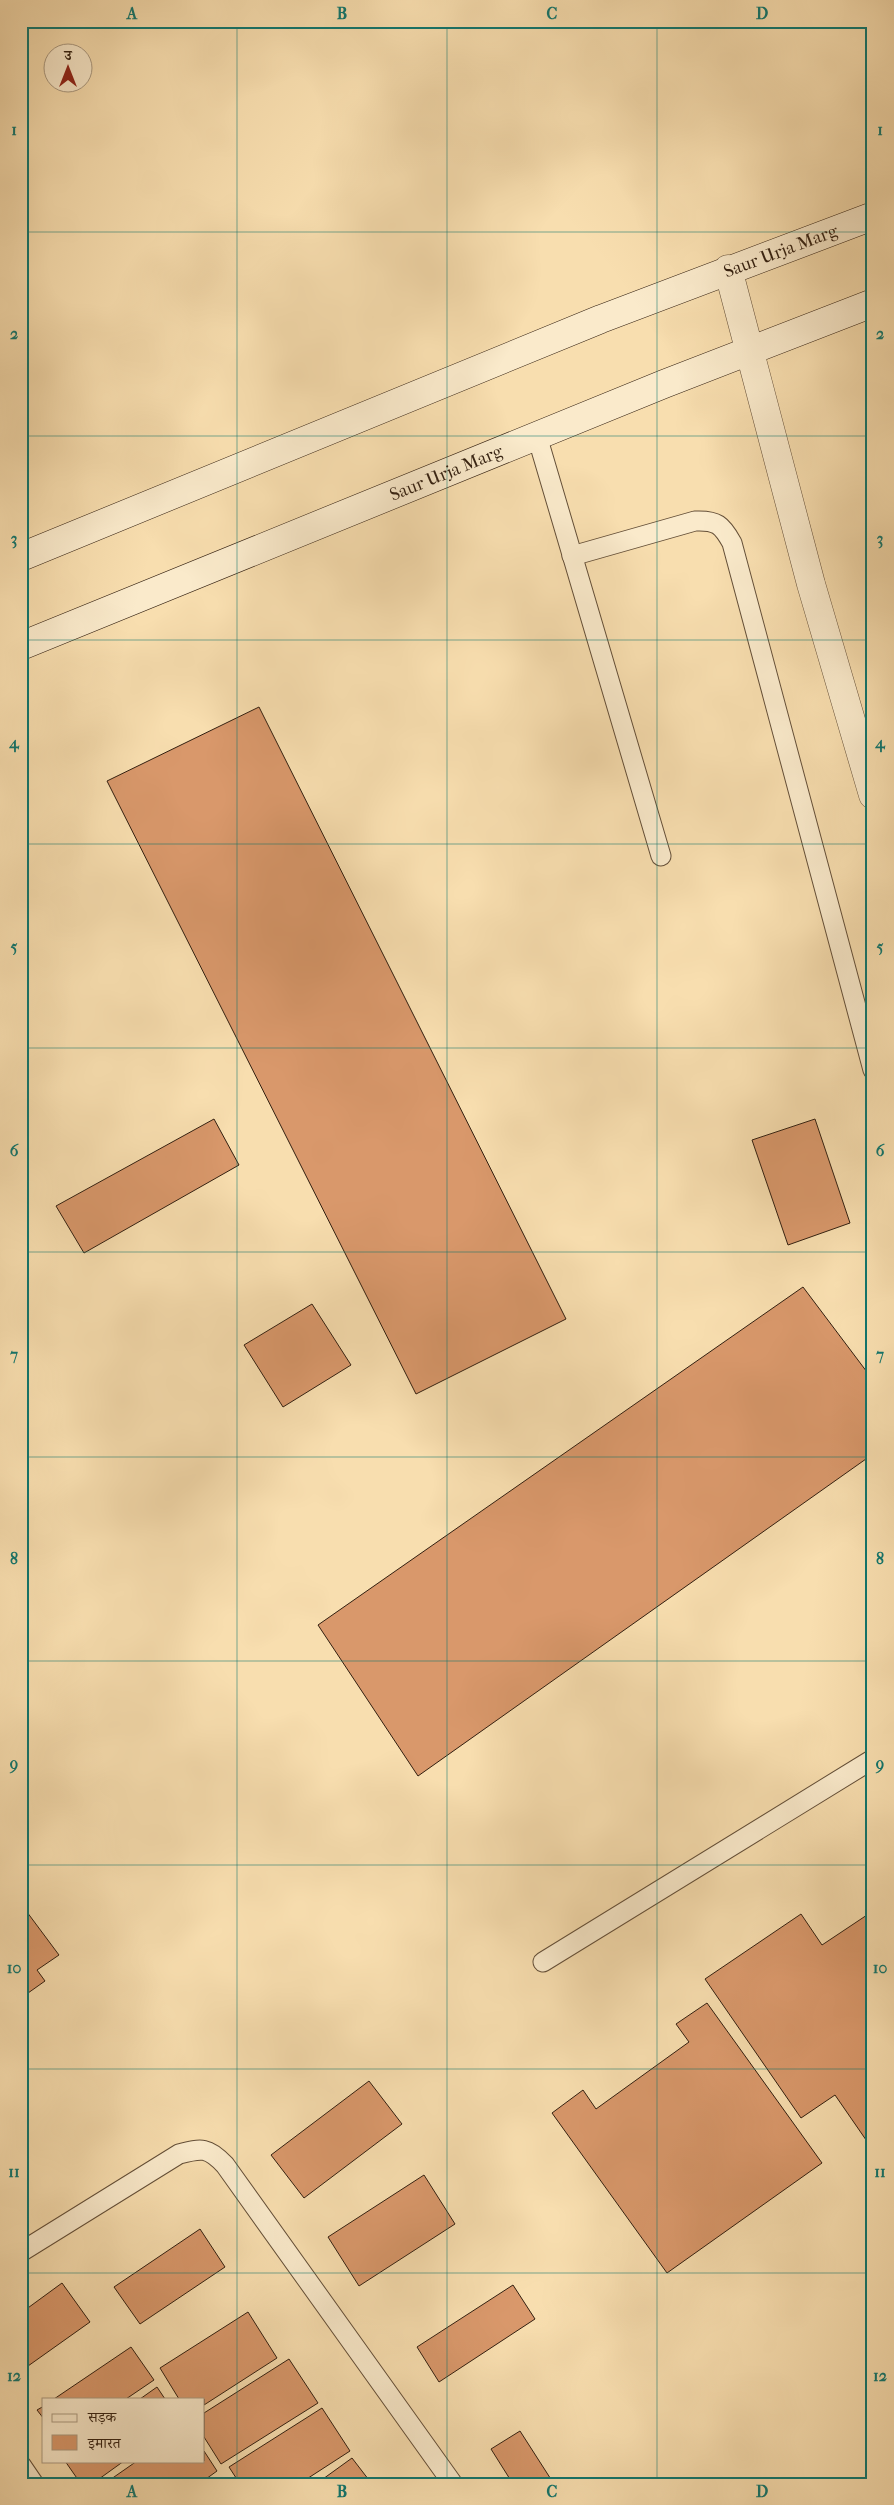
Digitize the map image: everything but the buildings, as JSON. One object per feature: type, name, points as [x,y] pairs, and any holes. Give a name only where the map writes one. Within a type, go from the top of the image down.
[{"type":"street","name":"Saur Urja Marg","points":[[21,557],[728,269],[873,216]]},
{"type":"street","points":[[728,269],[748,352],[811,584],[873,795]]},
{"type":"street","name":"Saur Urja Marg","points":[[21,646],[537,436],[873,303]]},
{"type":"lane","points":[[537,436],[661,856]]},
{"type":"lane","points":[[572,556],[695,520],[709,520],[723,528],[732,543],[873,1070]]},
{"type":"lane","points":[[543,1962],[873,1759]]},
{"type":"lane","points":[[21,2252],[179,2154],[200,2149],[214,2153],[231,2173],[453,2484]]},
{"type":"lane","points":[[21,2465],[34,2484]]}]
